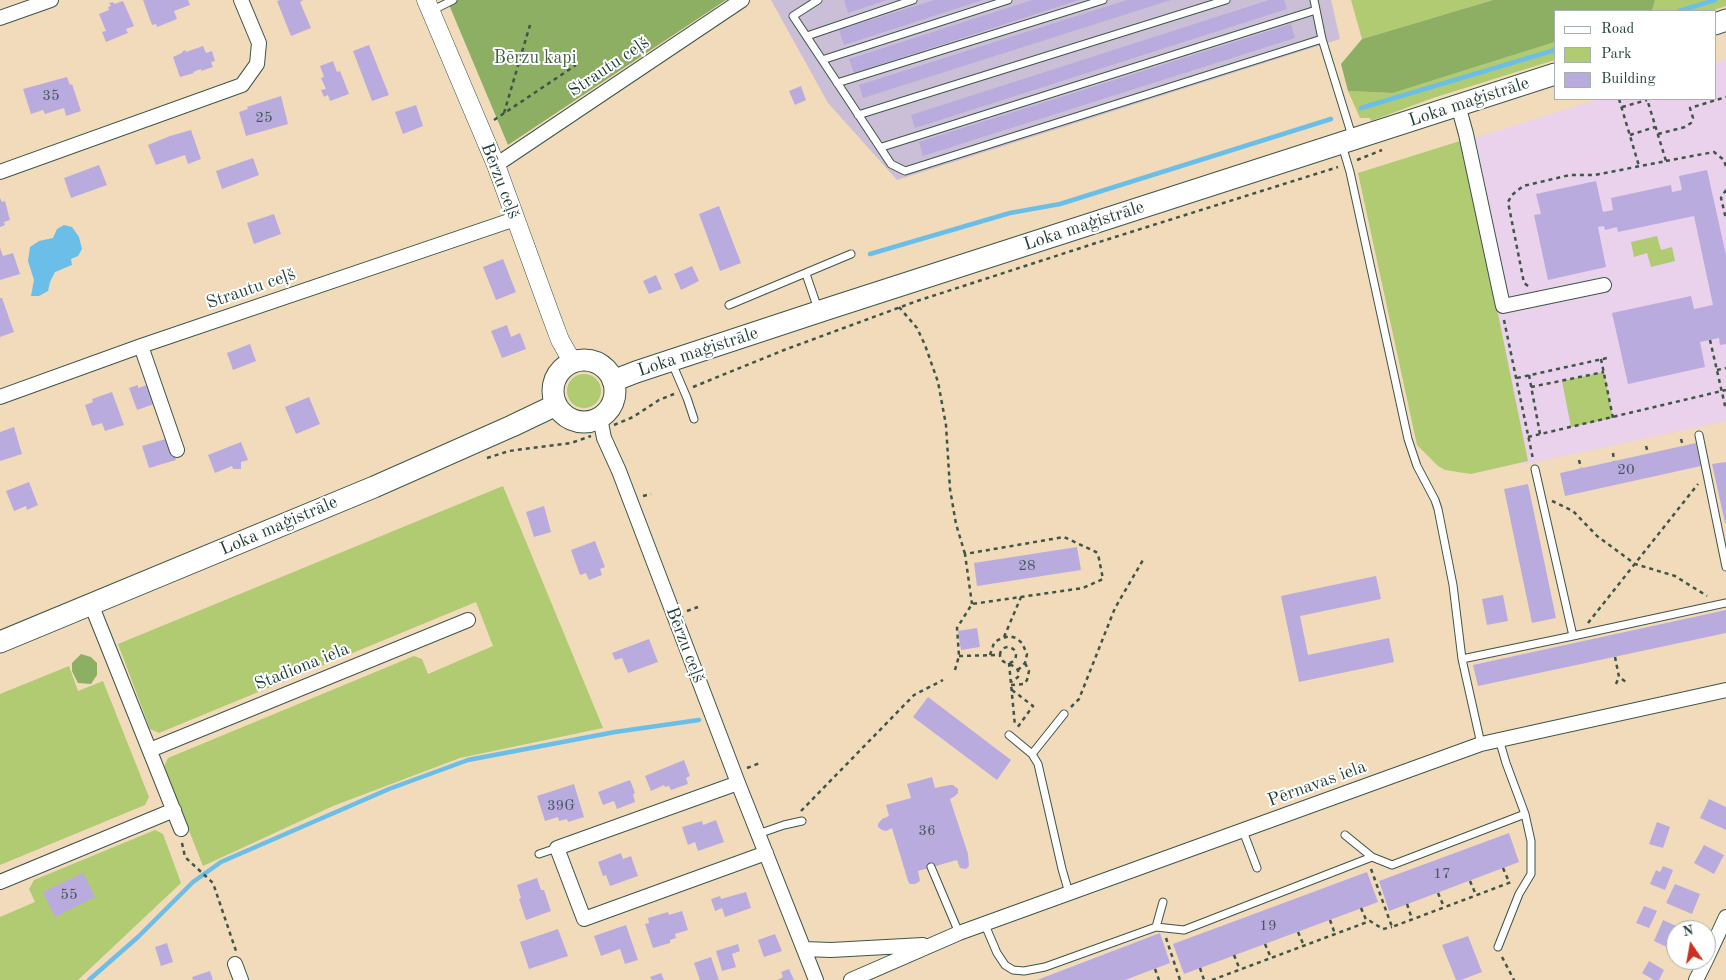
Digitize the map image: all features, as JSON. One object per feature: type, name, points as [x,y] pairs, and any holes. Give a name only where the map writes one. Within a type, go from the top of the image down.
[{"type":"main road","name":"Loka maģistrāle","points":[[613,381],[671,360],[1554,74]]},
{"type":"main road","points":[[583,360],[602,366],[613,381],[615,391],[613,402],[602,429],[590,422],[570,419],[556,405],[554,385],[564,368],[573,363],[583,360]]},
{"type":"main road","name":"Loka maģistrāle","points":[[0,642],[374,487],[556,405]]},
{"type":"street","points":[[0,18],[51,0]]},
{"type":"street","points":[[0,172],[242,84],[257,64],[259,43],[241,0]]},
{"type":"street","name":"Strautu ceļš","points":[[496,165],[742,0]]},
{"type":"street","name":"Bērzu ceļš","points":[[428,6],[496,165],[557,332],[573,363]]},
{"type":"street","points":[[1458,105],[1503,306],[1604,285]]},
{"type":"street","name":"Strautu ceļš","points":[[0,397],[141,346],[515,219]]},
{"type":"street","points":[[141,346],[177,450]]},
{"type":"street","name":"Bērzu ceļš","points":[[602,429],[816,980]]},
{"type":"street","points":[[91,604],[181,829]]},
{"type":"street","name":"Stadiona iela","points":[[150,750],[468,620]]},
{"type":"street","name":"Pērnavas iela","points":[[851,980],[959,933],[1480,744],[1726,690]]},
{"type":"street","points":[[738,783],[556,848],[584,919],[766,853]]},
{"type":"street","points":[[0,882],[174,810]]},
{"type":"street","points":[[1716,939],[1726,918]]},
{"type":"street","points":[[804,949],[831,950],[931,944]]},
{"type":"street","points":[[235,964],[241,980]]},
{"type":"lane","points":[[428,6],[453,0]]},
{"type":"lane","points":[[818,0],[794,16],[891,164],[905,171],[1322,39]]},
{"type":"lane","points":[[807,36],[913,0]]},
{"type":"lane","points":[[822,60],[1008,0]]},
{"type":"lane","points":[[837,83],[1103,0]]},
{"type":"lane","points":[[858,115],[1226,0]]},
{"type":"lane","points":[[1314,0],[1347,141],[1348,164],[1408,439],[1417,466],[1438,509],[1453,585],[1462,659],[1480,744]]},
{"type":"lane","points":[[882,148],[1316,10]]},
{"type":"lane","points":[[729,305],[851,254]]},
{"type":"lane","points":[[806,274],[819,312]]},
{"type":"lane","points":[[671,360],[694,419]]},
{"type":"lane","points":[[1699,435],[1726,567]]},
{"type":"lane","points":[[1535,469],[1575,635]]},
{"type":"lane","points":[[1462,659],[1723,604]]},
{"type":"lane","points":[[1032,754],[1064,714]]},
{"type":"lane","points":[[1009,735],[1032,754],[1038,764],[1069,893]]},
{"type":"lane","points":[[1498,947],[1519,894],[1532,874],[1531,841],[1525,814],[1499,739]]},
{"type":"lane","points":[[1345,835],[1369,858],[1392,865],[1525,814]]},
{"type":"lane","points":[[758,834],[802,821]]},
{"type":"lane","points":[[1243,831],[1257,868]]},
{"type":"lane","points":[[539,854],[556,848]]},
{"type":"lane","points":[[985,925],[997,953],[1005,965],[1013,970],[1024,971],[1045,967],[1159,927],[1184,930],[1369,858]]},
{"type":"lane","points":[[932,867],[959,933]]},
{"type":"lane","points":[[1159,927],[1163,902]]},
{"type":"path","points":[[504,114],[530,25]]},
{"type":"path","points":[[480,129],[576,65]]},
{"type":"path","points":[[1658,134],[1685,127],[1691,123],[1693,118],[1690,108],[1726,97]]},
{"type":"path","points":[[1619,100],[1639,166]]},
{"type":"path","points":[[1622,107],[1644,100]]},
{"type":"path","points":[[1647,100],[1666,161]]},
{"type":"path","points":[[1630,134],[1656,127]]},
{"type":"path","points":[[602,429],[633,417],[659,400],[784,350],[899,308],[1086,246],[1348,164],[1385,148]]},
{"type":"path","points":[[1534,291],[1524,283],[1508,202],[1512,195],[1522,186],[1570,176],[1595,175],[1714,152],[1724,160],[1726,167]]},
{"type":"path","points":[[1726,190],[1721,198],[1726,219]]},
{"type":"path","points":[[1503,306],[1502,314],[1535,469]]},
{"type":"path","points":[[899,308],[917,328],[925,345],[938,382],[946,425],[950,489],[956,524],[966,554],[972,604],[957,628],[959,656],[956,670]]},
{"type":"path","points":[[1710,340],[1726,410]]},
{"type":"path","points":[[1517,378],[1606,358]]},
{"type":"path","points":[[1601,360],[1613,418]]},
{"type":"path","points":[[1717,370],[1726,368]]},
{"type":"path","points":[[1531,387],[1604,372]]},
{"type":"path","points":[[1529,375],[1540,434]]},
{"type":"path","points":[[1528,437],[1726,390]]},
{"type":"path","points":[[1681,439],[1683,446]]},
{"type":"path","points":[[1646,446],[1648,453]]},
{"type":"path","points":[[1612,453],[1614,461]]},
{"type":"path","points":[[1578,460],[1580,468]]},
{"type":"path","points":[[1575,635],[1707,474]]},
{"type":"path","points":[[1542,495],[1573,511],[1597,536],[1635,564],[1675,576],[1723,604]]},
{"type":"path","points":[[966,554],[1064,537],[1098,554],[1103,579],[1083,588],[972,604]]},
{"type":"path","points":[[1064,714],[1079,699],[1115,608],[1142,560]]},
{"type":"path","points":[[1004,637],[1020,597]]},
{"type":"path","points":[[990,655],[994,643],[1004,637],[1009,636],[1022,643],[1027,654],[1025,663],[1018,670],[1018,677],[1011,684]]},
{"type":"path","points":[[1000,655],[1004,648],[1014,649],[1015,659],[1009,663]]},
{"type":"path","points":[[959,656],[1000,655]]},
{"type":"path","points":[[1000,655],[1004,662],[1013,665],[1018,670]]},
{"type":"path","points":[[1615,657],[1619,677],[1616,684]]},
{"type":"path","points":[[1009,663],[1011,684],[1011,690],[1012,700],[1016,730],[1033,706],[1011,690]]},
{"type":"path","points":[[1011,684],[1024,684],[1028,680],[1029,671],[1025,663]]},
{"type":"path","points":[[1619,677],[1626,682]]},
{"type":"path","points":[[784,825],[804,808],[914,695],[943,680]]},
{"type":"path","points":[[181,829],[185,857],[213,883],[236,948],[235,964]]},
{"type":"path","points":[[1369,858],[1392,926]]},
{"type":"path","points":[[1503,868],[1509,882]]},
{"type":"path","points":[[1212,980],[1370,921],[1383,929],[1532,874]]},
{"type":"path","points":[[1470,881],[1476,895]]},
{"type":"path","points":[[1438,893],[1444,907]]},
{"type":"path","points":[[1407,904],[1412,919]]},
{"type":"path","points":[[1361,908],[1367,922]]},
{"type":"path","points":[[1330,920],[1336,934]]},
{"type":"path","points":[[1159,927],[1180,980]]},
{"type":"path","points":[[1298,932],[1304,946]]},
{"type":"path","points":[[1264,944],[1271,958]]},
{"type":"path","points":[[1498,947],[1504,964],[1514,980]]},
{"type":"path","points":[[1234,955],[1240,970]]},
{"type":"path","points":[[1200,968],[1204,980]]},
{"type":"path","points":[[1155,969],[1159,980]]},
{"type":"shaded area","points":[[771,0],[1331,0],[1340,39],[897,180],[828,103]]},
{"type":"shaded area","points":[[1726,59],[1726,421],[1522,465],[1455,144],[1597,100],[1716,100],[1716,63]]},
{"type":"green space","name":"Bērzu kapi","points":[[447,0],[726,0],[508,145]]},
{"type":"green space","points":[[1351,0],[1493,0],[1362,39]]},
{"type":"green space","points":[[1493,0],[1655,0],[1652,10],[1554,10],[1554,42],[1393,93],[1348,91],[1341,64],[1362,39]]},
{"type":"green space","points":[[1655,0],[1726,0],[1726,6],[1714,10],[1652,10]]},
{"type":"green space","points":[[1554,42],[1554,60],[1433,98],[1371,121],[1370,118],[1360,118],[1348,91],[1393,93]]},
{"type":"green space","points":[[1460,141],[1468,167],[1528,461],[1471,474],[1445,470],[1438,466],[1417,445],[1358,173]]},
{"type":"green space","points":[[1657,236],[1661,250],[1672,247],[1675,261],[1651,267],[1647,253],[1634,257],[1631,242]]},
{"type":"green space","points":[[1604,372],[1613,418],[1571,427],[1562,381]]},
{"type":"green space","points":[[584,374],[596,379],[601,391],[596,403],[584,408],[572,403],[567,391],[572,379]]},
{"type":"green space","points":[[503,486],[603,728],[460,758],[333,806],[203,866],[164,767],[168,758],[414,656],[422,659],[428,674],[493,646],[476,602],[159,733],[150,729],[118,644]]},
{"type":"green space","points":[[81,654],[91,657],[97,663],[97,675],[91,684],[78,683],[72,671],[72,663]]},
{"type":"green space","points":[[69,666],[78,691],[103,681],[149,797],[145,805],[0,865],[0,694]]},
{"type":"green space","points":[[155,830],[163,834],[181,883],[78,980],[0,980],[0,917],[35,902],[29,889],[34,880]]},
{"type":"water","points":[[64,225],[72,227],[79,237],[82,249],[78,256],[71,259],[72,265],[55,272],[48,291],[39,296],[31,296],[34,280],[28,261],[30,247],[39,241],[53,238],[57,229]]},
{"type":"building","points":[[143,0],[188,0],[190,5],[174,11],[177,19],[157,27],[156,24],[152,25]]},
{"type":"building","points":[[303,0],[300,2],[311,28],[291,36],[277,1]]},
{"type":"building","points":[[844,0],[887,0],[848,13]]},
{"type":"building","points":[[934,0],[983,0],[844,45],[839,30]]},
{"type":"building","points":[[1032,0],[1079,0],[854,73],[849,59]]},
{"type":"building","points":[[1127,0],[1171,0],[863,98],[859,85]]},
{"type":"building","points":[[1269,0],[1284,0],[1287,9],[915,128],[911,115]]},
{"type":"building","points":[[123,1],[134,26],[126,29],[128,33],[106,42],[102,32],[106,31],[99,14],[109,10],[108,7],[111,6],[109,3],[113,2],[114,4]]},
{"type":"building","points":[[1291,24],[1295,38],[923,156],[919,142]]},
{"type":"building","points":[[369,45],[389,95],[372,101],[353,51]]},
{"type":"building","points":[[203,46],[206,53],[212,51],[215,61],[211,62],[213,67],[201,71],[201,69],[180,77],[173,57],[185,50],[186,52]]},
{"type":"building","points":[[333,61],[337,72],[340,71],[349,94],[330,101],[328,95],[324,97],[321,90],[326,89],[321,78],[324,77],[320,66]]},
{"type":"building","points":[[67,77],[70,85],[72,84],[81,111],[66,116],[64,108],[45,114],[43,110],[31,114],[23,89]]},
{"type":"building","points":[[801,86],[806,100],[795,105],[789,91]]},
{"type":"building","points":[[281,96],[288,124],[246,136],[239,112],[248,109],[247,107]]},
{"type":"building","points":[[416,105],[423,126],[403,134],[395,112]]},
{"type":"building","points":[[191,130],[201,159],[188,164],[185,155],[156,165],[148,145]]},
{"type":"building","points":[[253,158],[259,175],[222,189],[216,171]]},
{"type":"building","points":[[99,165],[107,185],[71,198],[64,178]]},
{"type":"building","points":[[1707,170],[1726,255],[1726,344],[1720,345],[1719,338],[1700,342],[1705,367],[1628,384],[1612,313],[1691,296],[1694,309],[1713,305],[1694,216],[1618,232],[1617,227],[1605,230],[1604,226],[1598,227],[1606,267],[1548,280],[1534,215],[1541,214],[1536,194],[1596,181],[1603,212],[1613,210],[1611,198],[1671,185],[1672,192],[1682,190],[1679,176]]},
{"type":"building","points":[[0,198],[2,202],[5,201],[10,220],[4,222],[5,225],[0,227]]},
{"type":"building","points":[[719,206],[741,263],[720,271],[699,214]]},
{"type":"building","points":[[274,214],[281,234],[254,244],[247,223]]},
{"type":"building","points":[[0,248],[3,256],[13,253],[20,274],[0,280]]},
{"type":"building","points":[[503,259],[516,292],[496,300],[483,267]]},
{"type":"building","points":[[692,266],[699,281],[681,290],[674,274]]},
{"type":"building","points":[[656,275],[662,289],[649,294],[643,281]]},
{"type":"building","points":[[0,298],[2,298],[14,332],[0,337]]},
{"type":"building","points":[[507,325],[511,337],[520,333],[526,349],[502,358],[491,331]]},
{"type":"building","points":[[250,344],[256,361],[233,370],[227,353]]},
{"type":"building","points":[[138,385],[138,388],[147,385],[154,404],[137,410],[129,388]]},
{"type":"building","points":[[112,392],[124,425],[105,431],[102,423],[92,426],[85,405],[93,402],[92,399]]},
{"type":"building","points":[[309,397],[320,424],[296,434],[285,407]]},
{"type":"building","points":[[14,427],[22,454],[0,461],[0,432]]},
{"type":"building","points":[[169,438],[176,460],[149,468],[142,446]]},
{"type":"building","points":[[241,442],[248,460],[241,462],[241,469],[233,469],[232,466],[215,473],[208,455]]},
{"type":"building","points":[[1696,443],[1701,466],[1565,496],[1560,473]]},
{"type":"building","points":[[1726,462],[1726,523],[1725,523],[1712,464]]},
{"type":"building","points":[[29,482],[38,505],[27,510],[26,506],[14,511],[6,491]]},
{"type":"building","points":[[1528,484],[1556,618],[1532,623],[1504,489]]},
{"type":"building","points":[[544,506],[551,532],[534,537],[526,512]]},
{"type":"building","points":[[595,541],[605,567],[600,569],[602,575],[589,580],[586,573],[580,575],[571,550]]},
{"type":"building","points":[[1077,547],[1081,570],[977,586],[974,563]]},
{"type":"building","points":[[1376,576],[1381,599],[1300,616],[1308,655],[1389,638],[1394,662],[1299,682],[1281,596]]},
{"type":"building","points":[[1503,595],[1508,621],[1487,625],[1482,599]]},
{"type":"building","points":[[1726,610],[1726,633],[1478,686],[1473,665]]},
{"type":"building","points":[[977,628],[980,647],[961,650],[958,631]]},
{"type":"building","points":[[649,639],[658,662],[628,673],[622,658],[615,660],[612,653]]},
{"type":"building","points":[[928,697],[1011,760],[997,780],[913,717]]},
{"type":"building","points":[[684,760],[690,776],[686,778],[688,784],[671,790],[669,786],[665,787],[664,785],[651,791],[645,776]]},
{"type":"building","points":[[932,777],[935,788],[953,785],[958,789],[958,793],[950,799],[968,854],[969,866],[966,869],[960,868],[957,860],[918,871],[920,881],[910,884],[892,828],[886,831],[882,830],[878,827],[878,824],[882,819],[889,816],[886,805],[911,798],[907,784]]},
{"type":"building","points":[[630,780],[635,793],[633,794],[635,802],[617,809],[614,801],[603,805],[598,792]]},
{"type":"building","points":[[574,784],[584,817],[568,822],[567,819],[559,821],[558,817],[545,821],[537,796]]},
{"type":"building","points":[[1709,799],[1726,807],[1726,830],[1700,818]]},
{"type":"building","points":[[716,820],[724,842],[698,851],[695,842],[688,845],[682,827],[702,821],[703,825]]},
{"type":"building","points":[[1657,822],[1670,827],[1663,848],[1649,844]]},
{"type":"building","points":[[1509,833],[1519,862],[1389,911],[1379,881]]},
{"type":"building","points":[[1704,845],[1724,855],[1714,874],[1694,863]]},
{"type":"building","points":[[621,853],[623,859],[631,856],[638,876],[610,886],[606,875],[603,876],[598,862]]},
{"type":"building","points":[[1663,866],[1673,870],[1665,890],[1650,884],[1656,870],[1660,872]]},
{"type":"building","points":[[1367,872],[1378,902],[1184,974],[1173,944]]},
{"type":"building","points":[[83,873],[95,897],[55,917],[43,892]]},
{"type":"building","points":[[537,878],[541,890],[544,890],[551,911],[526,920],[519,899],[521,898],[517,885]]},
{"type":"building","points":[[1675,884],[1700,894],[1692,914],[1666,903]]},
{"type":"building","points":[[746,892],[751,908],[725,917],[722,908],[715,911],[711,899],[720,896],[721,899]]},
{"type":"building","points":[[1644,906],[1657,911],[1649,928],[1636,923]]},
{"type":"building","points":[[682,911],[688,930],[675,934],[676,938],[670,940],[670,943],[653,948],[645,924],[649,923],[648,918],[668,912],[669,915]]},
{"type":"building","points":[[1663,920],[1666,921],[1666,947],[1654,941]]},
{"type":"building","points":[[626,925],[638,960],[625,964],[620,949],[601,956],[594,936]]},
{"type":"building","points":[[558,929],[568,956],[529,969],[520,942]]},
{"type":"building","points":[[1160,933],[1170,963],[1125,980],[1037,980]]},
{"type":"building","points":[[775,934],[782,951],[764,957],[758,940]]},
{"type":"building","points":[[1468,936],[1482,972],[1456,980],[1442,945]]},
{"type":"building","points":[[167,943],[173,962],[161,966],[155,947]]},
{"type":"building","points":[[738,944],[740,951],[732,954],[736,967],[722,971],[716,951]]},
{"type":"building","points":[[711,957],[719,980],[700,980],[694,963]]},
{"type":"building","points":[[1649,961],[1664,970],[1659,980],[1654,980],[1642,973]]},
{"type":"building","points":[[789,969],[794,980],[777,980],[783,977],[781,972]]},
{"type":"building","points":[[210,971],[213,980],[193,980],[192,977]]},
{"type":"building","points":[[661,973],[664,980],[652,980],[650,977]]},
{"type":"waterway","points":[[1682,10],[1715,0]]},
{"type":"waterway","points":[[1361,108],[1554,50]]},
{"type":"waterway","points":[[870,254],[1010,213],[1060,204],[1331,119]]},
{"type":"waterway","points":[[89,980],[138,937],[193,882],[221,862],[389,789],[468,760],[615,732],[699,720]]}]
